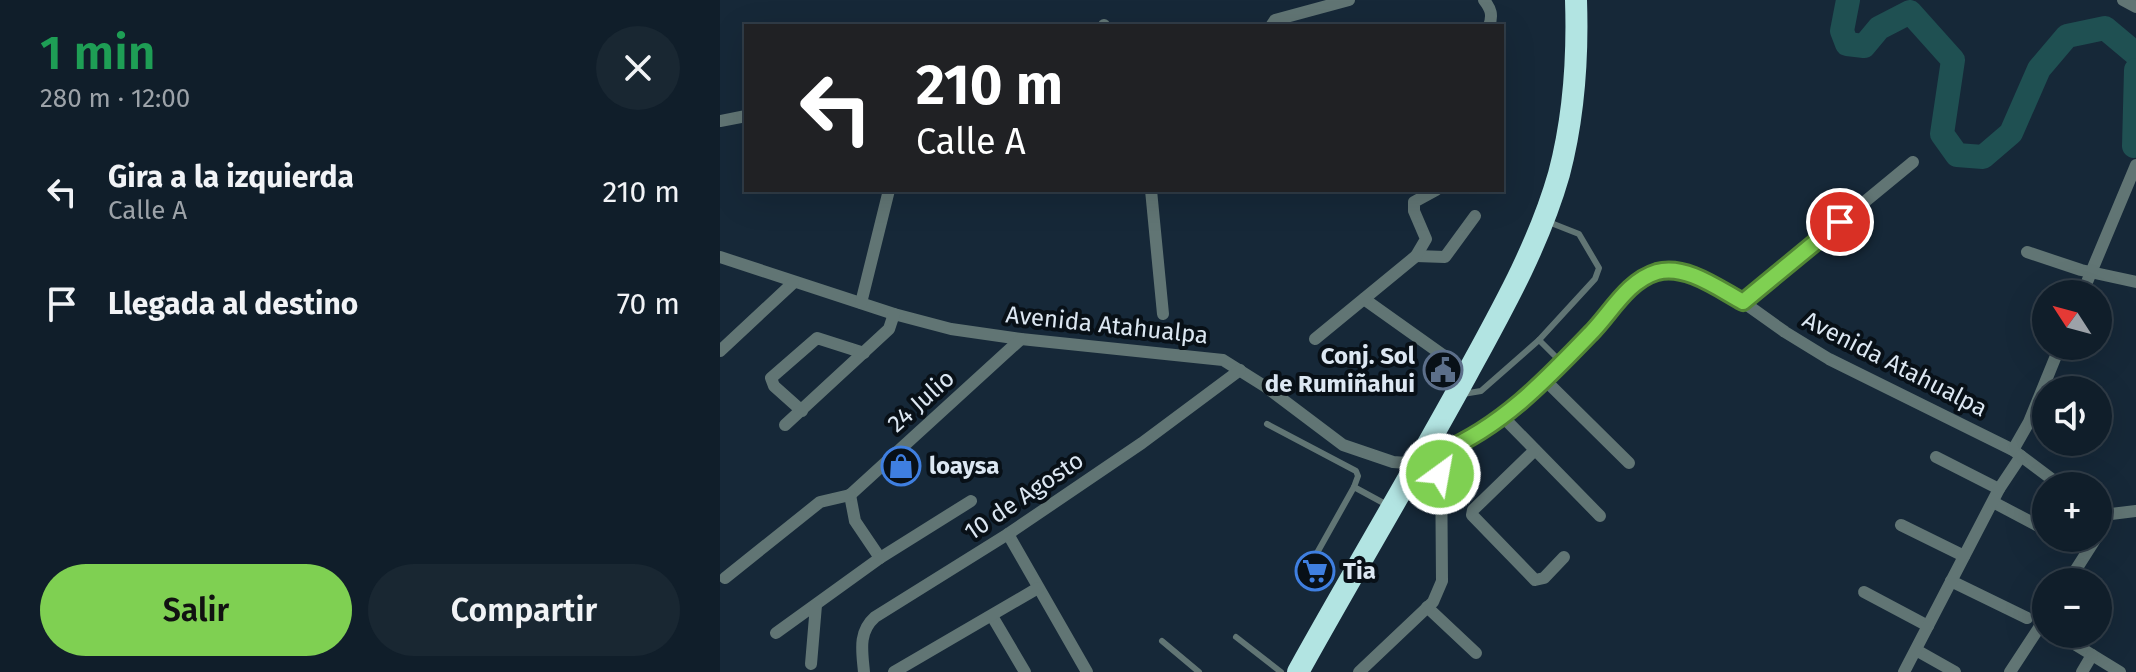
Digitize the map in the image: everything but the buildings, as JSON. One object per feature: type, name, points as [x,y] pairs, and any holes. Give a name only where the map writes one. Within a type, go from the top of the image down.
[{"type":"highway","points":[[1298,672],[1457,394],[1516,282],[1543,220],[1569,128],[1575,80],[1576,0]]},
{"type":"street","points":[[1272,24],[1275,20],[1349,0]]},
{"type":"street","points":[[1484,0],[1490,8],[1490,24]]},
{"type":"street","points":[[2123,0],[2136,7]]},
{"type":"street","points":[[720,121],[744,116]]},
{"type":"street","points":[[1743,302],[1913,162]]},
{"type":"street","points":[[2088,280],[2136,165]]},
{"type":"street","points":[[861,303],[889,192]]},
{"type":"street","points":[[1151,192],[1163,314]]},
{"type":"street","points":[[1315,339],[1416,256],[1426,239],[1414,211],[1414,202],[1432,192]]},
{"type":"street","points":[[1416,256],[1445,257],[1475,216]]},
{"type":"street","points":[[2027,252],[2091,273],[2136,282]]},
{"type":"street","name":"Avenida Atahualpa","points":[[720,257],[793,283],[951,329],[1223,360],[1343,445],[1393,462],[1420,459],[1471,440],[1545,380],[1598,327],[1627,291],[1657,272],[1686,273],[1743,302],[1829,359],[2017,453],[2042,472]]},
{"type":"street","points":[[722,347],[793,283]]},
{"type":"street","points":[[1364,299],[1468,373]]},
{"type":"street","points":[[785,425],[889,329],[894,314]]},
{"type":"street","points":[[802,411],[774,386],[771,378],[817,338],[864,353]]},
{"type":"street","name":"24 Julio","points":[[850,495],[1021,339]]},
{"type":"street","points":[[1904,672],[2017,453],[2054,360]]},
{"type":"street","name":"10 de Agosto","points":[[864,672],[862,645],[866,625],[884,610],[1008,534],[1142,443],[1240,370]]},
{"type":"street","points":[[1545,380],[1629,463]]},
{"type":"street","points":[[1503,417],[1600,516]]},
{"type":"street","points":[[1535,450],[1473,510],[1472,515],[1535,580],[1544,578],[1564,557]]},
{"type":"street","points":[[1359,672],[1437,596],[1442,581],[1441,452]]},
{"type":"street","points":[[1936,457],[1999,489]]},
{"type":"street","points":[[725,578],[820,502],[850,495],[855,521],[880,558]]},
{"type":"street","points":[[776,633],[880,558],[971,501]]},
{"type":"street","points":[[1993,502],[2032,523]]},
{"type":"street","points":[[2112,514],[2136,511]]},
{"type":"street","points":[[1901,525],[1964,556]]},
{"type":"street","points":[[1008,534],[1087,672]]},
{"type":"street","points":[[1951,581],[2027,618]]},
{"type":"street","points":[[894,672],[1038,588]]},
{"type":"street","points":[[1864,592],[1928,626]]},
{"type":"street","points":[[811,664],[816,605]]},
{"type":"street","points":[[1427,607],[1476,653]]},
{"type":"street","points":[[992,616],[1025,672]]},
{"type":"street","points":[[2010,672],[2032,641]]},
{"type":"street","points":[[2081,648],[2120,672]]},
{"type":"street","points":[[1916,650],[1955,672]]},
{"type":"street","points":[[2082,672],[2092,655]]},
{"type":"street","points":[[1371,661],[1382,672]]},
{"type":"lane","points":[[1457,394],[1481,391],[1539,340],[1595,279],[1599,268],[1579,234],[1543,220]]},
{"type":"lane","points":[[1539,340],[1562,363]]},
{"type":"lane","points":[[1267,424],[1352,467],[1358,476],[1317,553]]},
{"type":"lane","points":[[1354,487],[1392,508]]},
{"type":"lane","points":[[1236,637],[1281,672]]},
{"type":"lane","points":[[1162,641],[1199,672]]},
{"type":"waterway","points":[[1848,0],[1842,31],[1847,44],[1864,46],[1879,28],[1910,12],[1953,60],[1942,134],[1957,155],[1983,157],[2011,133],[2039,69],[2067,36],[2105,28],[2136,54]]},
{"type":"waterway","points":[[2134,146],[2136,70]]},
{"type":"place","name":"Conj. Sol de Rumiñahui","points":[[1443,370]]},
{"type":"place","name":"loaysa","points":[[901,466]]},
{"type":"place","name":"Tia","points":[[1315,571]]},
{"type":"route","points":[[1440,474],[1441,452],[1471,440],[1522,402],[1598,327],[1636,284],[1657,272],[1686,273],[1743,302],[1840,222]]}]
